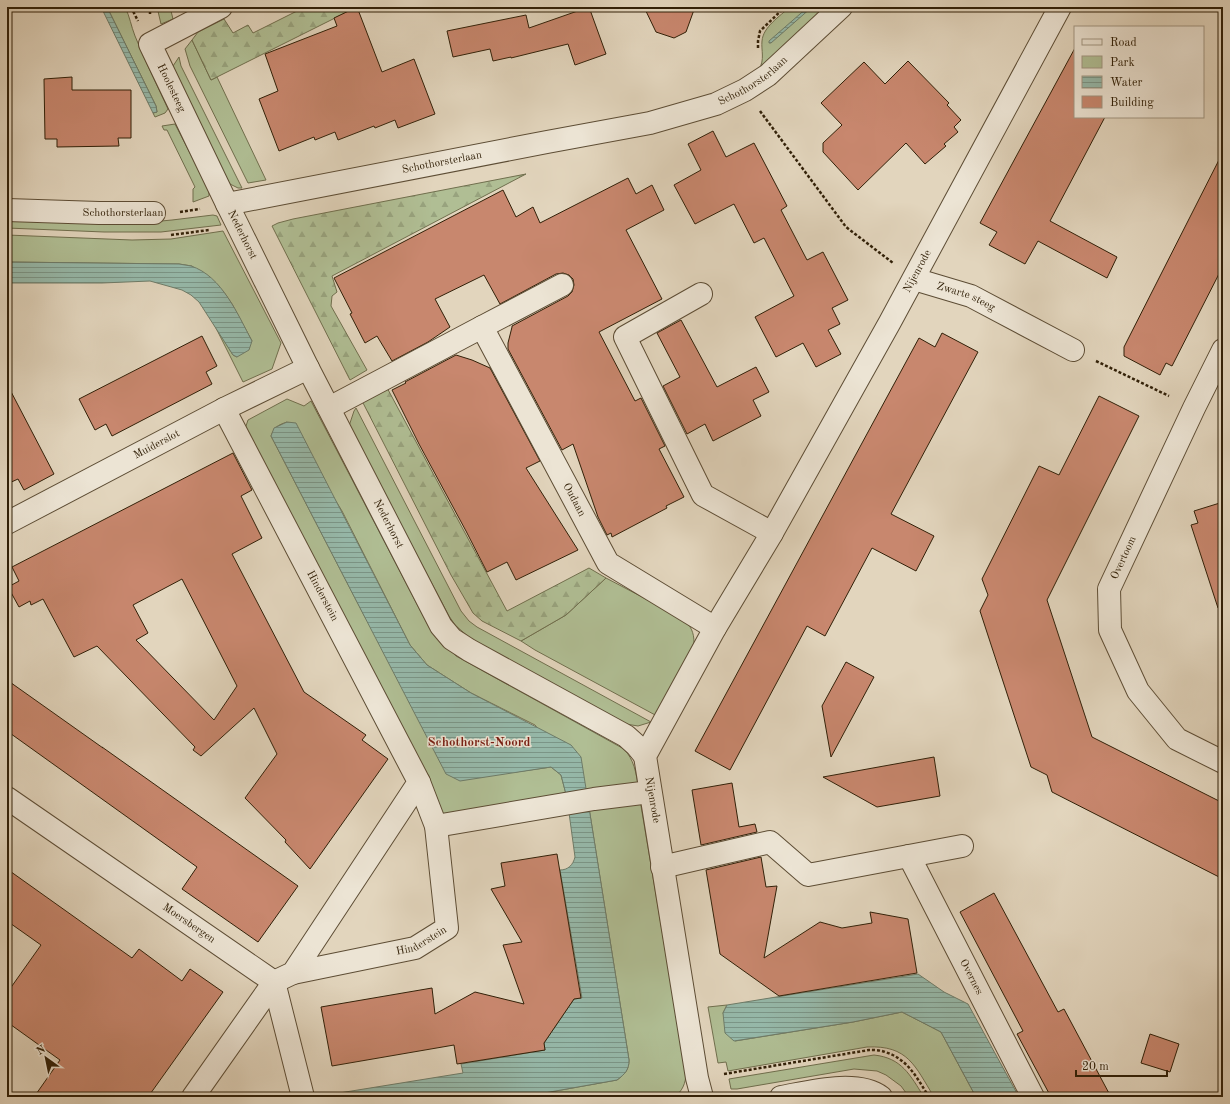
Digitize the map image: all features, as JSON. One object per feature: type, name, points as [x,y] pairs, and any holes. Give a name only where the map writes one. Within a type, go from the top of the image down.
[{"type":"street","name":"Hoolesteeg","points":[[221,7],[150,44],[226,204]]},
{"type":"street","name":"Schothorsterlaan","points":[[226,204],[650,123],[716,104],[745,90],[768,75],[842,7]]},
{"type":"street","name":"Nijenrode","points":[[702,1097],[697,1078],[645,756],[715,628],[772,533],[914,279],[1060,7]]},
{"type":"street","name":"Nederhorst","points":[[226,204],[308,368],[441,626],[452,639],[469,650],[626,736],[645,756]]},
{"type":"street","name":"Schothorsterlaan","points":[[7,210],[154,214]]},
{"type":"street","name":"Zwarte steeg","points":[[914,279],[971,296],[1073,350]]},
{"type":"street","points":[[329,408],[562,285]]},
{"type":"street","points":[[701,294],[625,337],[703,495],[772,533]]},
{"type":"street","name":"Oudaan","points":[[482,326],[608,562],[715,628]]},
{"type":"street","name":"Overtoom","points":[[1223,350],[1109,588],[1110,630],[1138,691],[1177,738],[1223,762]]},
{"type":"street","name":"Muiderslot","points":[[7,523],[224,409],[308,368]]},
{"type":"street","name":"Hinderstein","points":[[224,409],[419,782],[436,826],[447,928],[415,948],[294,973],[274,982]]},
{"type":"street","points":[[294,973],[419,782]]},
{"type":"street","points":[[436,826],[594,799],[650,792]]},
{"type":"street","name":"Moersbergen","points":[[7,798],[274,982]]},
{"type":"street","points":[[662,866],[770,842],[808,875],[962,846]]},
{"type":"street","name":"Overnes","points":[[909,856],[1033,1097]]},
{"type":"street","points":[[193,1097],[274,982]]},
{"type":"street","points":[[274,982],[303,1097]]},
{"type":"street","points":[[782,1097],[840,1087],[864,1090],[881,1097]]},
{"type":"path","points":[[745,90],[846,227],[914,279]]},
{"type":"path","name":"Schothorsterlaan","points":[[154,214],[185,212],[226,204]]},
{"type":"path","points":[[1073,350],[1194,408]]},
{"type":"green space","points":[[107,7],[125,7],[147,64],[168,109],[165,113],[155,117],[153,113],[157,112],[156,106]]},
{"type":"green space","points":[[157,7],[170,7],[173,19],[161,24]]},
{"type":"green space","points":[[305,7],[357,7],[211,80],[192,40],[198,32],[224,19],[233,33],[248,25],[253,33]]},
{"type":"green space","points":[[790,7],[830,7],[759,69],[761,66],[762,41],[765,31]]},
{"type":"green space","points":[[192,40],[211,80],[217,77],[266,180],[248,183],[190,66],[185,49]]},
{"type":"green space","points":[[179,57],[181,66],[242,188],[238,188],[228,183],[171,69]]},
{"type":"green space","points":[[175,124],[209,190],[209,196],[193,202],[193,189],[195,187],[167,130],[164,130],[162,126]]},
{"type":"green space","points":[[526,174],[332,276],[337,292],[332,296],[331,306],[367,370],[350,380],[272,226],[293,219]]},
{"type":"green space","points":[[213,215],[217,216],[221,225],[161,232],[104,232],[7,228],[7,219],[151,222]]},
{"type":"green space","points":[[223,231],[281,343],[272,369],[243,382],[214,324],[233,355],[237,357],[252,341],[232,304],[223,291],[192,266],[179,264],[7,262],[7,235],[132,240],[171,239]]},
{"type":"green space","points":[[385,384],[507,611],[589,568],[606,578],[566,615],[521,641],[482,621],[473,613],[451,575],[360,397]]},
{"type":"green space","points":[[287,399],[304,406],[311,401],[430,629],[456,656],[624,749],[632,762],[638,786],[587,794],[535,725],[471,693],[427,665],[410,645],[342,511],[287,422],[281,424],[275,428],[271,436],[366,619],[516,772],[551,767],[561,775],[567,798],[442,814],[244,432],[248,420]]},
{"type":"green space","points":[[356,408],[461,611],[469,621],[477,627],[651,722],[638,726],[626,724],[471,639],[455,625],[349,426]]},
{"type":"green space","points":[[606,578],[684,619],[693,633],[694,643],[657,716],[521,641],[566,615]]},
{"type":"green space","points":[[640,800],[686,1073],[684,1084],[679,1093],[674,1097],[522,1097],[617,1080],[627,1069],[629,1060],[589,808]]},
{"type":"green space","points":[[727,1005],[723,1013],[735,1041],[853,1022],[902,1012],[941,1032],[976,1097],[934,1097],[909,1060],[901,1054],[881,1047],[867,1047],[728,1071],[726,1062],[718,1063],[708,1007]]},
{"type":"green space","points":[[874,1055],[892,1060],[904,1069],[924,1097],[909,1097],[901,1086],[886,1075],[877,1071],[854,1069],[731,1089],[729,1079]]},
{"type":"water","points":[[101,7],[107,7],[156,106],[157,112],[153,113]]},
{"type":"water","points":[[808,7],[812,7],[771,43],[769,43],[769,41]]},
{"type":"water","points":[[7,262],[179,264],[191,266],[212,278],[235,308],[252,341],[249,350],[237,357],[233,355],[199,302],[182,290],[150,281],[102,283],[7,283]]},
{"type":"water","points":[[287,422],[296,423],[410,645],[427,665],[471,693],[571,745],[581,757],[629,1060],[626,1072],[617,1080],[522,1097],[333,1097],[333,1094],[463,1073],[461,1064],[545,1050],[544,1043],[574,999],[582,998],[560,870],[570,866],[575,857],[567,798],[561,775],[551,767],[460,781],[446,774],[271,436],[274,428]]},
{"type":"water","points":[[918,974],[944,992],[968,1004],[1019,1097],[976,1097],[941,1032],[902,1012],[853,1022],[734,1041],[725,1033],[723,1013],[727,1005]]},
{"type":"building","points":[[357,7],[382,72],[414,59],[435,114],[398,128],[395,120],[375,128],[374,126],[338,140],[335,132],[315,140],[314,137],[279,151],[259,99],[278,91],[265,54],[337,26],[334,18]]},
{"type":"building","points":[[589,7],[606,54],[575,65],[568,44],[493,61],[490,49],[453,57],[447,31],[526,15],[529,28]]},
{"type":"building","points":[[644,7],[695,7],[686,32],[674,38],[656,32]]},
{"type":"building","points":[[1074,50],[1074,118],[1104,118],[1050,221],[1117,257],[1107,278],[1038,241],[1025,264],[989,245],[997,232],[980,223]]},
{"type":"building","points":[[908,61],[949,103],[947,105],[961,120],[954,127],[958,132],[944,144],[946,146],[925,164],[906,143],[858,190],[823,152],[823,143],[842,125],[821,103],[864,62],[885,84]]},
{"type":"building","points":[[72,77],[72,90],[131,90],[131,138],[118,138],[119,146],[57,147],[57,139],[45,139],[44,79]]},
{"type":"building","points":[[713,131],[726,157],[754,143],[787,206],[781,210],[807,260],[823,252],[848,300],[832,308],[840,324],[828,330],[841,354],[816,367],[803,343],[776,357],[755,317],[794,296],[764,238],[754,243],[734,204],[695,224],[674,185],[701,170],[688,144]]},
{"type":"building","points":[[1223,152],[1223,266],[1172,366],[1166,363],[1160,375],[1124,356],[1124,347]]},
{"type":"building","points":[[628,178],[636,194],[652,185],[664,210],[626,230],[662,299],[599,332],[635,401],[641,398],[665,446],[659,449],[684,497],[666,506],[667,508],[612,537],[611,533],[607,535],[598,517],[573,444],[562,450],[508,349],[512,326],[568,296],[572,292],[574,285],[573,279],[569,275],[563,273],[556,274],[500,304],[484,275],[435,299],[450,327],[428,342],[392,361],[377,336],[365,343],[334,278],[503,190],[516,217],[533,207],[540,223]]},
{"type":"building","points":[[681,320],[717,387],[756,367],[769,392],[753,400],[761,416],[713,441],[705,424],[687,434],[663,386],[680,377],[657,333]]},
{"type":"building","points":[[942,333],[978,352],[891,514],[934,536],[916,571],[872,548],[825,636],[807,626],[730,770],[695,751],[919,338],[935,347]]},
{"type":"building","points":[[202,336],[217,366],[206,372],[212,384],[112,436],[106,424],[95,430],[79,399]]},
{"type":"building","points":[[456,355],[490,368],[540,461],[526,468],[578,550],[516,580],[507,562],[487,572],[392,390]]},
{"type":"building","points":[[7,384],[54,474],[24,490],[18,479],[7,484]]},
{"type":"building","points":[[1099,396],[1139,416],[1047,600],[1092,737],[1223,803],[1223,879],[1052,792],[1047,775],[1031,767],[980,611],[988,595],[982,579],[1039,466],[1059,475]]},
{"type":"building","points":[[233,453],[252,490],[241,496],[262,538],[232,554],[304,692],[366,735],[362,740],[388,759],[310,869],[285,842],[286,840],[245,798],[277,754],[254,708],[201,756],[193,750],[195,747],[97,646],[74,657],[43,599],[31,605],[30,601],[19,607],[8,587],[19,581],[12,567]],"holes":[[[182,579],[237,686],[214,720],[136,640],[148,633],[133,605]]]},
{"type":"building","points":[[1223,502],[1223,607],[1218,608],[1191,525],[1198,523],[1194,511]]},
{"type":"building","points":[[846,662],[874,677],[831,757],[822,706]]},
{"type":"building","points":[[7,680],[298,886],[258,942],[182,889],[197,867],[7,731]]},
{"type":"building","points":[[934,757],[940,796],[877,807],[823,777]]},
{"type":"building","points":[[732,783],[739,827],[755,824],[757,832],[701,845],[692,790]]},
{"type":"building","points":[[557,854],[581,998],[574,999],[544,1043],[545,1050],[457,1064],[454,1045],[332,1066],[321,1007],[432,988],[435,1014],[475,992],[524,1004],[503,945],[522,942],[491,889],[505,886],[501,863]]},
{"type":"building","points":[[761,857],[766,887],[777,886],[764,958],[820,922],[842,928],[872,923],[870,912],[908,919],[917,973],[779,996],[720,954],[706,870]]},
{"type":"building","points":[[7,869],[132,958],[139,949],[182,981],[190,969],[223,992],[148,1097],[34,1097],[60,1060],[7,1022],[7,993],[41,945],[7,921]]},
{"type":"building","points":[[994,893],[1058,1012],[1064,1009],[1111,1097],[1051,1097],[1017,1034],[1023,1031],[960,912]]},
{"type":"building","points":[[1150,1034],[1179,1044],[1170,1072],[1141,1063]]},
{"type":"district","name":"Schothorst-Noord","points":[[479,742]]}]
